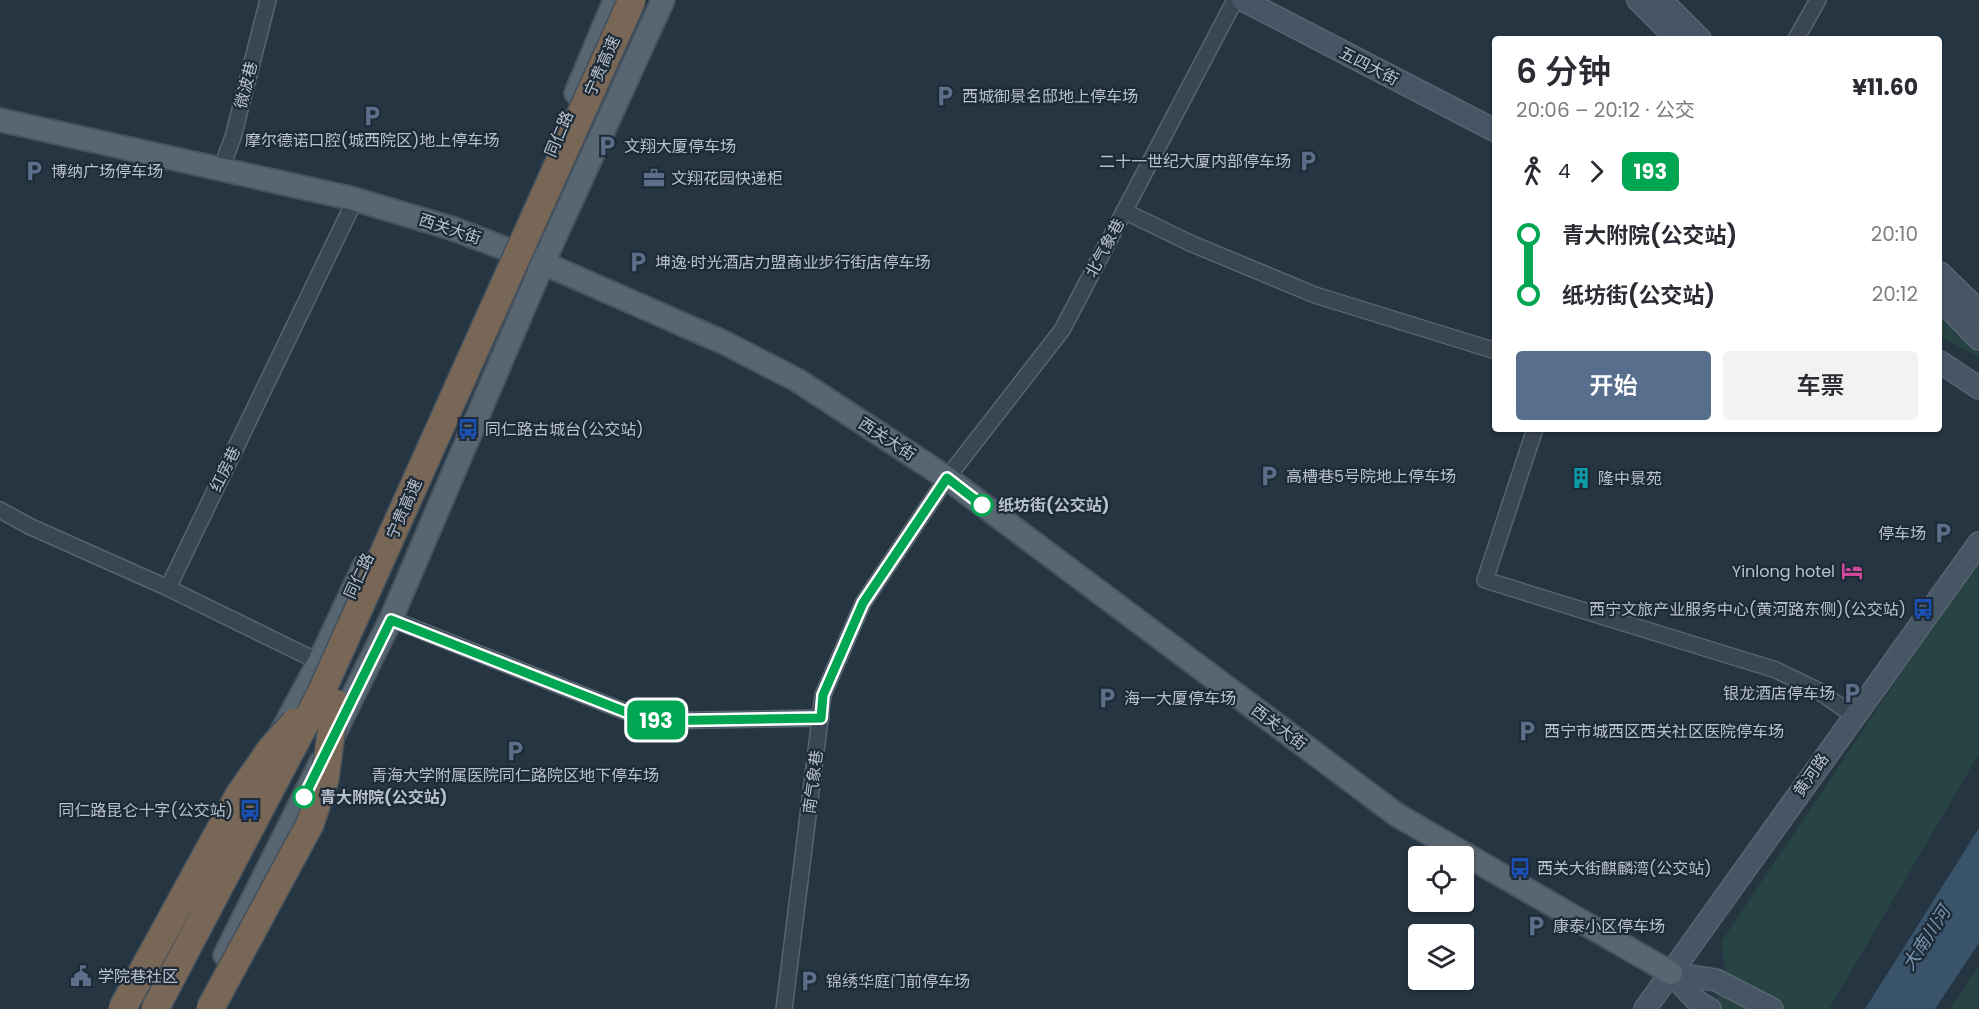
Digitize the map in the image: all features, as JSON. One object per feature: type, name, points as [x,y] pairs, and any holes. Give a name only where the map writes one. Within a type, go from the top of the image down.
[{"type":"highway","name":"宁贵高速","points":[[155,1009],[328,699],[632,0]]},
{"type":"highway","name":"宁贵高速","points":[[176,1009],[328,699],[652,0]]},
{"type":"highway","points":[[122,1009],[238,795],[271,748],[328,699]]},
{"type":"highway","points":[[210,1009],[310,824],[325,779],[328,699]]},
{"type":"main road","name":"同仁路","points":[[135,1009],[319,662],[511,250],[615,0]]},
{"type":"main road","points":[[198,1009],[391,620],[543,263],[663,0]]},
{"type":"main road","name":"五四大街","points":[[1243,0],[1492,129]]},
{"type":"main road","points":[[1638,0],[1674,36]]},
{"type":"main road","points":[[1661,0],[1697,36]]},
{"type":"main road","name":"西关大街","points":[[0,120],[356,200],[451,228],[543,263],[725,343],[797,380],[947,478],[1397,815],[1671,974],[1698,1002],[1710,1009]]},
{"type":"main road","points":[[1942,275],[1979,311]]},
{"type":"main road","points":[[1942,301],[1979,339]]},
{"type":"main road","points":[[1942,363],[1979,388]]},
{"type":"main road","name":"黄河路","points":[[1645,1009],[1853,715],[1979,543]]},
{"type":"main road","name":"西关大街","points":[[1671,974],[1716,980],[1772,1009]]},
{"type":"street","name":"微波巷","points":[[221,169],[233,137],[268,0]]},
{"type":"street","name":"北气象巷","points":[[947,478],[1062,330],[1235,0]]},
{"type":"street","points":[[1798,36],[1818,0]]},
{"type":"street","name":"红房巷","points":[[168,588],[356,200]]},
{"type":"street","points":[[1124,211],[1190,243],[1315,295],[1492,350]]},
{"type":"street","points":[[1533,432],[1485,580],[1776,670],[1817,690],[1853,715]]},
{"type":"street","name":"南气象巷","points":[[784,1009],[823,695],[863,603],[947,478]]},
{"type":"street","points":[[0,510],[29,526],[168,588],[319,662]]},
{"type":"street","points":[[391,620],[649,721],[821,718]]},
{"type":"green space","points":[[1942,318],[1979,354],[1979,357],[1942,338]]},
{"type":"green space","points":[[1979,557],[1979,754],[1829,1009],[1711,1009],[1727,981],[1721,942]]},
{"type":"green space","points":[[1979,966],[1979,1009],[1950,1009]]},
{"type":"water","name":"大南川河","points":[[1979,828],[1979,943],[1935,1009],[1865,1009]]},
{"type":"bus line","name":"193","points":[[304,797],[391,620],[649,721],[821,718],[823,695],[863,603],[947,478],[982,505]]},
{"type":"place","name":"西城御景名邸地上停车场","points":[[945,96]]},
{"type":"place","name":"摩尔德诺口腔(城西院区)地上停车场","points":[[372,116]]},
{"type":"place","name":"文翔大厦停车场","points":[[607,146]]},
{"type":"place","name":"二十一世纪大厦内部停车场","points":[[1308,161]]},
{"type":"place","name":"博纳广场停车场","points":[[34,171]]},
{"type":"place","name":"文翔花园快递柜","points":[[654,178]]},
{"type":"place","name":"坤逸·时光酒店力盟商业步行街店停车场","points":[[638,262]]},
{"type":"place","name":"同仁路古城台(公交站)","points":[[468,429]]},
{"type":"place","name":"高槽巷5号院地上停车场","points":[[1269,476]]},
{"type":"place","name":"隆中景苑","points":[[1581,478]]},
{"type":"place","name":"纸坊街(公交站)","points":[[982,505]]},
{"type":"place","name":"停车场","points":[[1943,533]]},
{"type":"place","name":"Yinlong hotel","points":[[1852,571]]},
{"type":"place","name":"西宁文旅产业服务中心(黄河路东侧)(公交站)","points":[[1923,609]]},
{"type":"place","name":"银龙酒店停车场","points":[[1852,693]]},
{"type":"place","name":"海一大厦停车场","points":[[1107,698]]},
{"type":"place","name":"西宁市城西区西关社区医院停车场","points":[[1527,731]]},
{"type":"place","name":"青海大学附属医院同仁路院区地下停车场","points":[[515,751]]},
{"type":"place","name":"青大附院(公交站)","points":[[304,797]]},
{"type":"place","name":"同仁路昆仑十字(公交站)","points":[[250,810]]},
{"type":"place","name":"西关大街麒麟湾(公交站)","points":[[1520,868]]},
{"type":"place","name":"康泰小区停车场","points":[[1536,926]]},
{"type":"place","name":"学院巷社区","points":[[81,976]]},
{"type":"place","name":"锦绣华庭门前停车场","points":[[809,981]]}]
